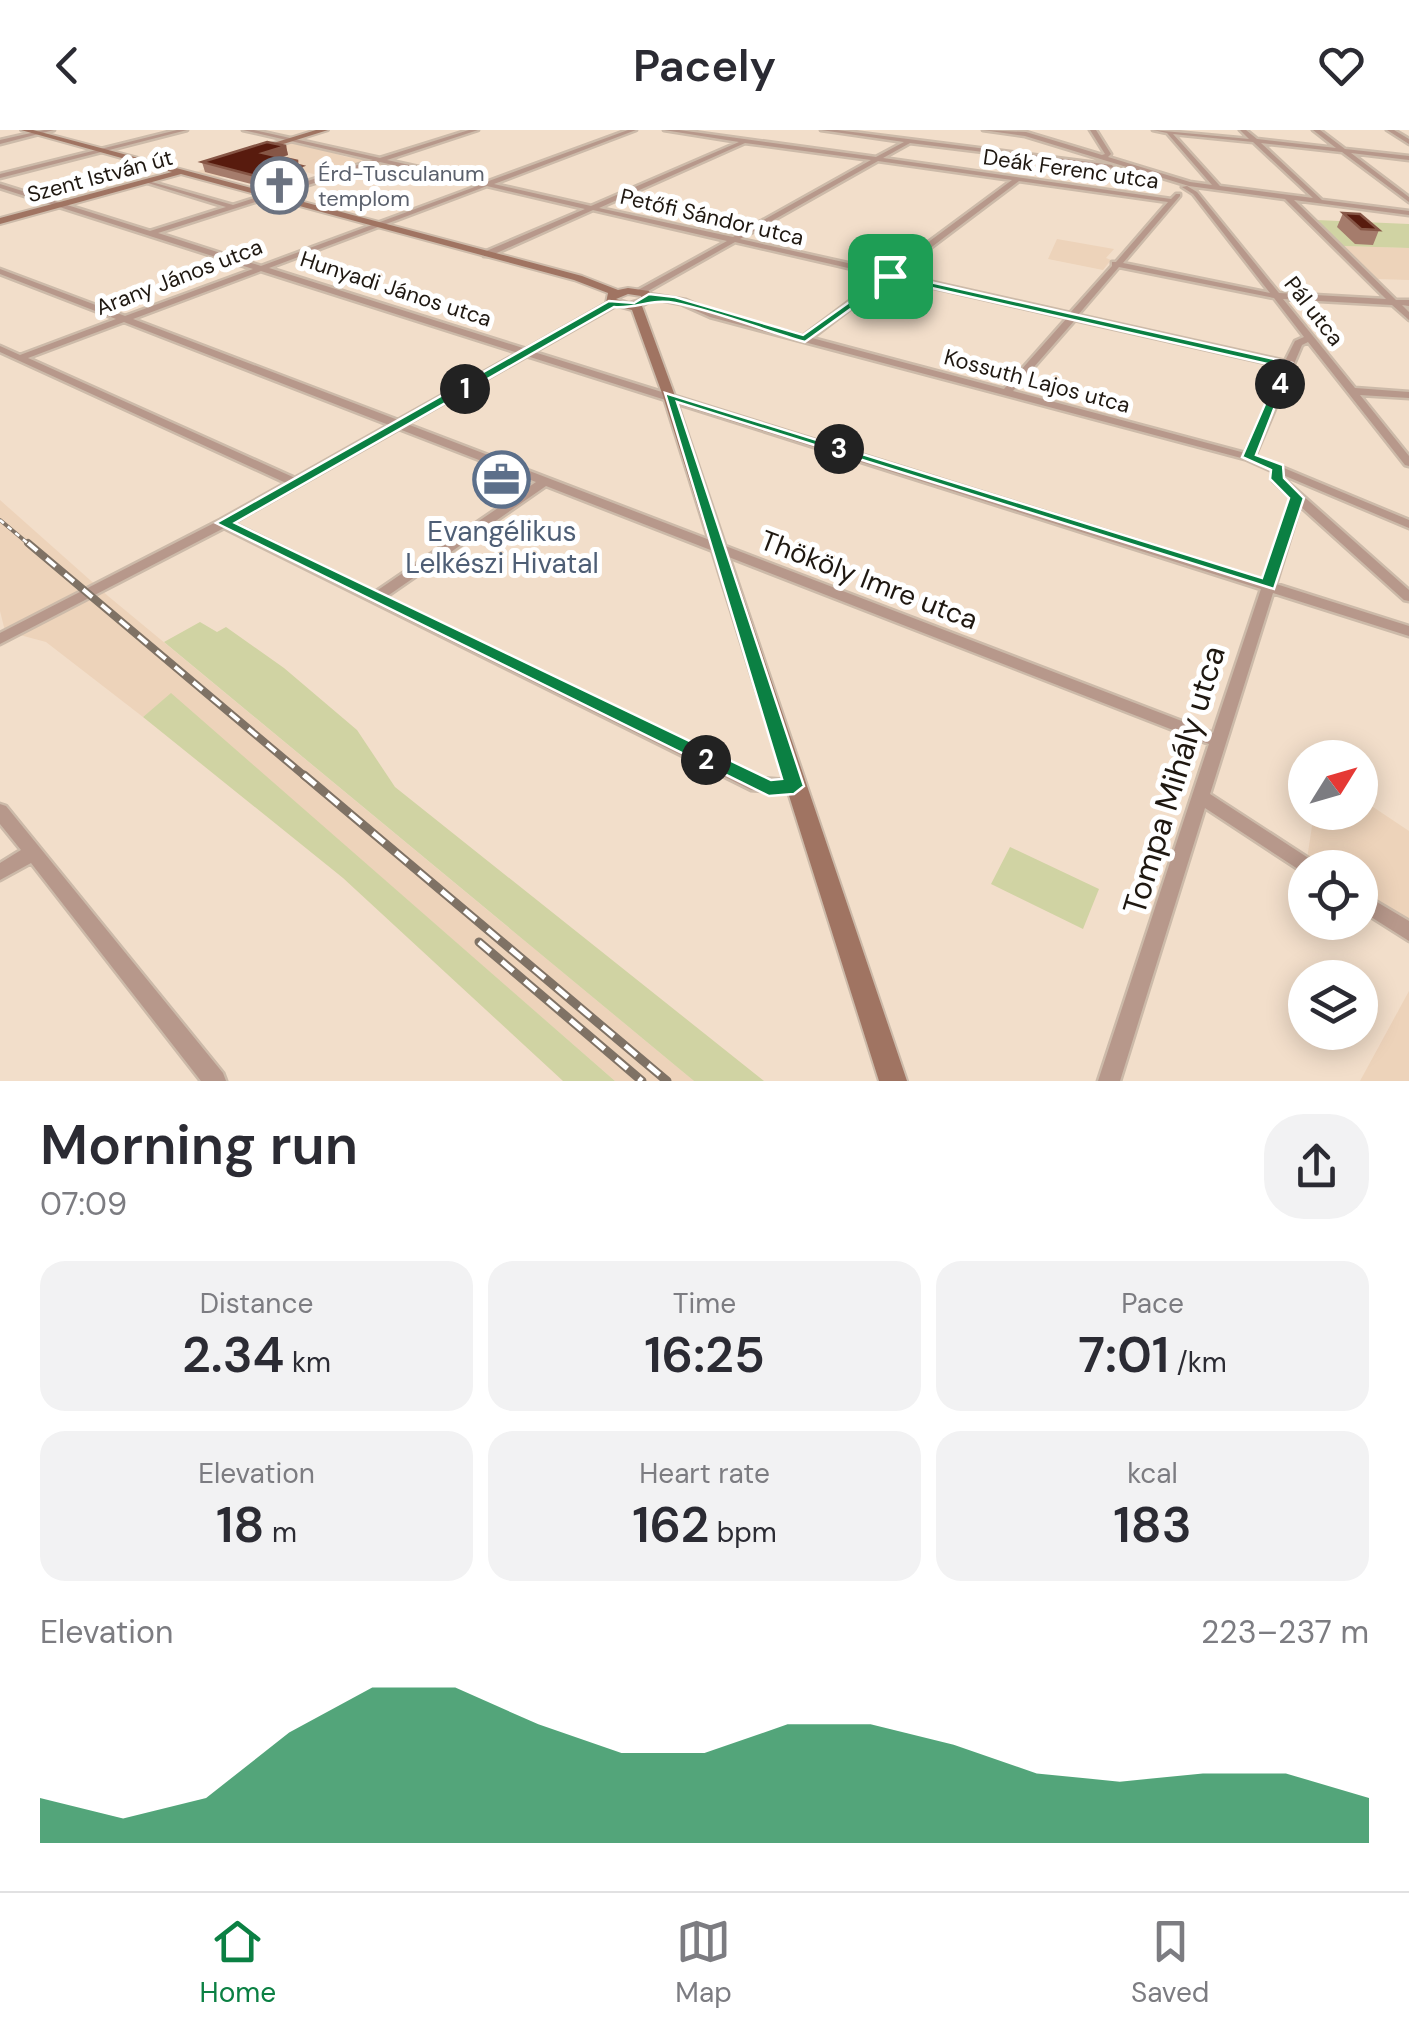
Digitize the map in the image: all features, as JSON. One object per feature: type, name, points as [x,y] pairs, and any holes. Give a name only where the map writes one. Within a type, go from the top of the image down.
[{"type":"street","points":[[24,130],[487,254],[614,298],[642,298],[732,240],[909,141]]},
{"type":"street","points":[[0,142],[51,130]]},
{"type":"street","points":[[0,176],[184,130]]},
{"type":"street","name":"Petőfi Sándor utca","points":[[246,130],[1288,365]]},
{"type":"street","points":[[245,153],[324,130]]},
{"type":"street","points":[[151,233],[475,130]]},
{"type":"street","name":"Arany János utca","points":[[20,358],[633,130]]},
{"type":"street","name":"Deák Ferenc utca","points":[[667,130],[1173,200]]},
{"type":"street","points":[[824,130],[1148,172]]},
{"type":"street","points":[[905,130],[909,141]]},
{"type":"street","points":[[986,130],[1018,131],[1187,186],[1409,213]]},
{"type":"street","points":[[1092,130],[1108,154],[1103,158]]},
{"type":"street","points":[[1156,130],[1409,158]]},
{"type":"street","points":[[1243,130],[1320,201]]},
{"type":"street","points":[[1316,130],[1409,200]]},
{"type":"street","points":[[1390,130],[1409,142]]},
{"type":"street","points":[[1168,131],[1218,188]]},
{"type":"street","points":[[487,254],[746,141]]},
{"type":"street","name":"Szent István út","points":[[0,221],[201,166]]},
{"type":"street","points":[[805,339],[1018,179]]},
{"type":"street","points":[[150,182],[232,206]]},
{"type":"street","name":"Hunyadi János utca","points":[[0,186],[1409,631]]},
{"type":"street","points":[[1006,393],[1187,186]]},
{"type":"street","name":"Pál utca","points":[[1187,186],[1409,463]]},
{"type":"street","points":[[1286,197],[1409,318]]},
{"type":"street","points":[[1115,264],[1277,296],[1409,303]]},
{"type":"street","name":"Thököly Imre utca","points":[[0,272],[1216,740]]},
{"type":"street","points":[[0,639],[224,523],[530,354],[614,298]]},
{"type":"street","points":[[642,298],[717,548],[893,1081]]},
{"type":"street","name":"Kossuth Lajos utca","points":[[642,298],[683,302],[713,315],[1248,457],[1409,524]]},
{"type":"street","points":[[1248,457],[1298,343],[1307,338]]},
{"type":"street","points":[[0,349],[296,483]]},
{"type":"street","points":[[1351,391],[1409,395]]},
{"type":"street","points":[[1278,468],[1277,479],[1409,596]]},
{"type":"street","points":[[377,597],[543,483]]},
{"type":"street","name":"Tompa Mihály utca","points":[[1108,1081],[1297,498]]},
{"type":"street","points":[[224,523],[757,785],[794,786]]},
{"type":"street","points":[[1202,798],[1288,854]]},
{"type":"street","points":[[0,811],[215,1081]]},
{"type":"street","points":[[0,872],[33,852]]},
{"type":"street","points":[[1378,912],[1409,932]]},
{"type":"shaded area","points":[[295,141],[346,157],[378,160],[325,177],[286,167],[218,178],[195,172]]},
{"type":"shaded area","points":[[1057,239],[1114,249],[1106,258],[1111,260],[1103,270],[1048,259]]},
{"type":"shaded area","points":[[1343,246],[1409,248],[1409,280],[1378,279]]},
{"type":"shaded area","points":[[0,500],[108,596],[694,1081],[615,1081],[171,694],[143,717],[46,642],[5,631],[0,611]]},
{"type":"shaded area","points":[[1378,810],[1409,831],[1409,925],[1378,905],[1378,850],[1308,850],[1311,830],[1378,830]]},
{"type":"shaded area","points":[[1409,991],[1409,1081],[1360,1081]]},
{"type":"green space","points":[[1316,220],[1409,224],[1409,248],[1343,246]]},
{"type":"green space","points":[[200,622],[217,632],[226,627],[284,668],[357,730],[395,787],[764,1081],[694,1081],[164,642]]},
{"type":"green space","points":[[171,693],[615,1081],[563,1081],[343,878],[143,717]]},
{"type":"green space","points":[[1010,847],[1099,889],[1083,929],[991,884]]},
{"type":"building","points":[[267,142],[286,146],[263,153],[298,161],[290,163],[302,166],[267,179],[202,162]]},
{"type":"building","points":[[1343,213],[1360,214],[1379,230],[1361,229]]},
{"type":"railway","points":[[0,520],[31,546]]},
{"type":"railway","points":[[28,543],[307,778]]},
{"type":"railway","points":[[304,775],[667,1081]]},
{"type":"railway","points":[[479,942],[642,1081]]},
{"type":"place","name":"Érd-Tusculanum templom","points":[[279,186]]},
{"type":"place","name":"Evangélikus Lelkészi Hivatal","points":[[502,480]]},
{"type":"route","points":[[890,276],[1288,365],[1248,457],[1278,468],[1277,479],[1297,498],[1268,585],[669,396],[794,786],[769,788],[224,523],[581,325],[612,304],[636,306],[649,297],[675,300],[713,315],[805,339],[890,276]]}]
